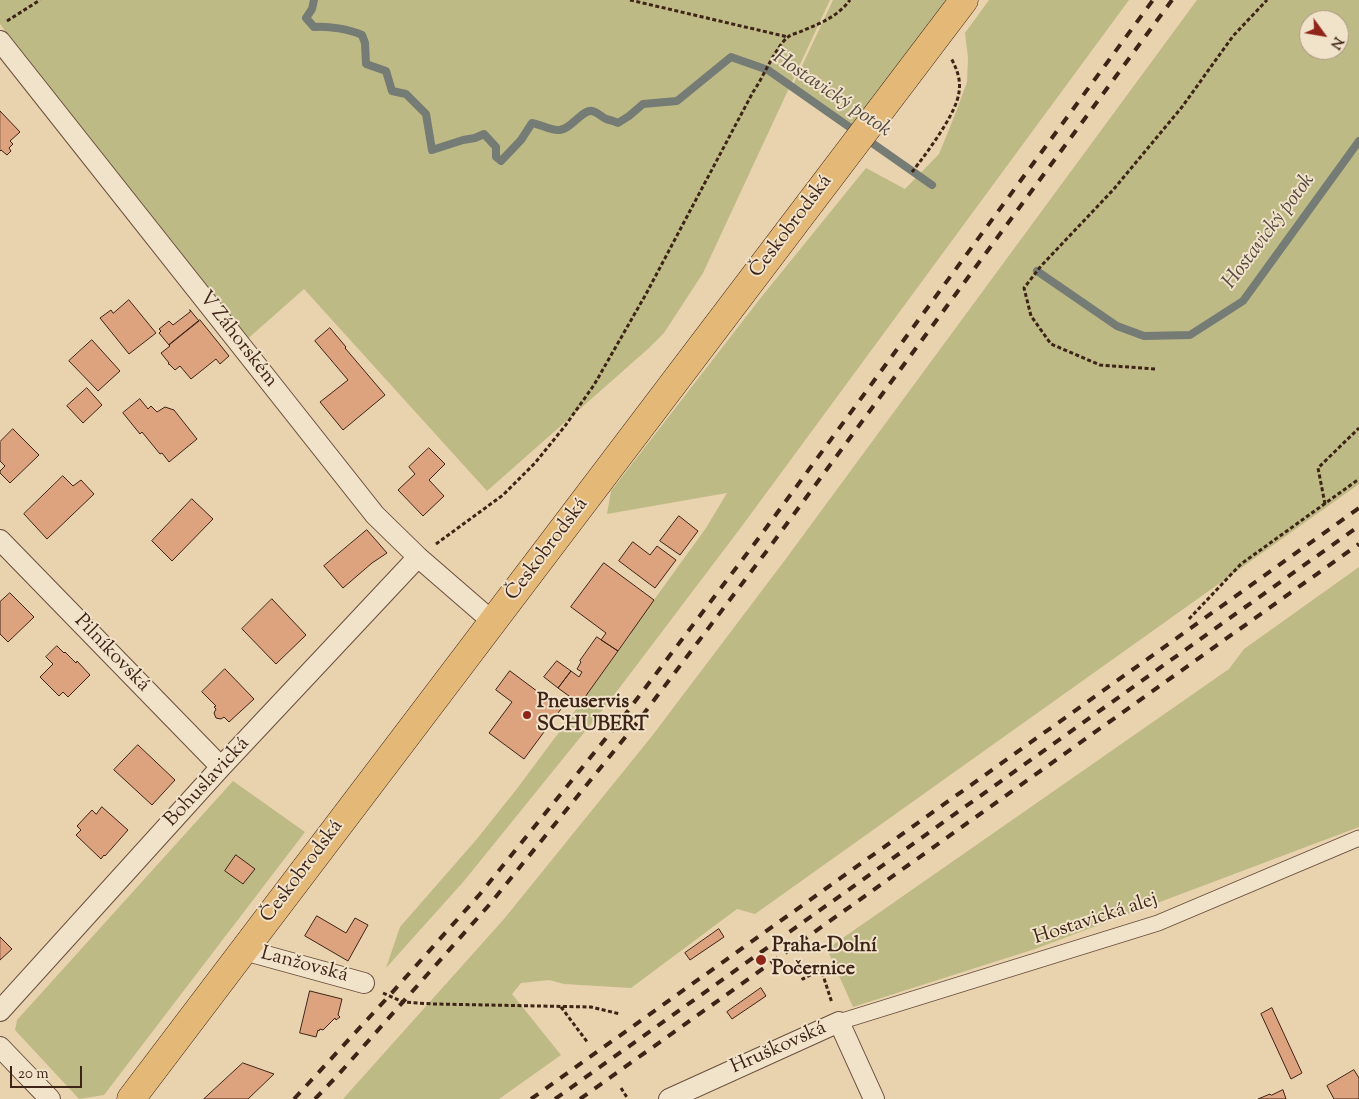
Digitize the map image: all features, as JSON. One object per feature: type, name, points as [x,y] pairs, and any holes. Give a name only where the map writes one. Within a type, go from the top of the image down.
[{"type":"main road","name":"Českobrodská","points":[[131,1099],[964,0]]},
{"type":"street","name":"V Záhorském","points":[[0,41],[375,515],[418,557],[493,622]]},
{"type":"street","name":"Pilníkovská","points":[[0,540],[221,768]]},
{"type":"street","name":"Bohuslavická","points":[[0,1011],[221,768],[418,557]]},
{"type":"street","name":"Hostavická alej","points":[[839,1022],[1158,923],[1359,838]]},
{"type":"street","name":"Lanžovská","points":[[244,950],[364,983]]},
{"type":"street","name":"Hruškovská","points":[[669,1099],[839,1022],[874,1099]]},
{"type":"street","points":[[0,1047],[50,1099]]},
{"type":"path","points":[[0,25],[40,0]]},
{"type":"path","points":[[630,0],[788,37]]},
{"type":"path","points":[[418,557],[503,495],[535,463],[570,419],[594,385],[646,294],[776,52],[788,37],[829,20],[850,0]]},
{"type":"path","points":[[1155,369],[1100,365],[1051,344],[1030,316],[1024,288],[1041,266],[1119,183],[1182,107],[1233,36],[1266,0]]},
{"type":"path","points":[[912,172],[952,113],[960,92],[958,70],[948,53],[933,41]]},
{"type":"path","points":[[1325,504],[1318,468],[1359,428]]},
{"type":"path","points":[[1189,618],[1242,564],[1359,480]]},
{"type":"path","points":[[796,966],[803,979],[821,970],[839,1022]]},
{"type":"path","points":[[364,983],[403,1002],[591,1007],[620,1014]]},
{"type":"path","points":[[561,1006],[588,1043]]},
{"type":"path","points":[[622,1088],[628,1099]]},
{"type":"shaded area","points":[[0,0],[830,0],[703,273],[664,333],[487,491],[304,289],[244,342],[149,230],[0,24]]},
{"type":"shaded area","points":[[833,0],[959,0],[860,131],[793,85]]},
{"type":"shaded area","points":[[989,0],[1129,0],[742,526],[608,703],[464,881],[386,968],[400,927],[476,840],[516,790],[631,634],[706,528],[727,493],[607,514],[611,491],[759,300],[866,168],[905,189],[939,154],[967,82],[968,58],[965,33]]},
{"type":"shaded area","points":[[1197,0],[1359,0],[1359,484],[755,914],[737,909],[631,988],[564,984],[549,980],[521,983],[512,994],[561,1055],[499,1099],[343,1099],[504,919],[652,736],[785,560]]},
{"type":"shaded area","points":[[1359,567],[1359,827],[1035,949],[853,1007],[827,949],[1229,669],[1244,649]]},
{"type":"shaded area","points":[[233,781],[305,832],[104,1095],[79,1099],[15,1030],[17,1020]],"holes":[[[255,869],[243,884],[225,871]]]},
{"type":"building","points":[[0,111],[20,132],[10,141],[13,144],[9,148],[11,151],[7,155],[0,151]]},
{"type":"building","points":[[129,300],[156,333],[129,354],[100,318],[111,310],[113,313]]},
{"type":"building","points":[[190,310],[199,321],[169,345],[159,333],[161,331],[159,329],[169,321],[173,325]]},
{"type":"building","points":[[200,320],[229,356],[220,364],[216,359],[191,379],[180,366],[175,370],[168,364],[161,353]]},
{"type":"building","points":[[330,328],[385,395],[343,430],[320,402],[348,380],[315,341]]},
{"type":"building","points":[[92,340],[120,371],[98,391],[69,361]]},
{"type":"building","points":[[87,388],[102,405],[83,423],[67,406]]},
{"type":"building","points":[[140,399],[148,409],[151,406],[157,412],[165,407],[174,410],[197,439],[169,462],[142,432],[140,434],[123,413]]},
{"type":"building","points":[[13,429],[39,455],[10,483],[0,473],[5,466],[0,461],[0,442]]},
{"type":"building","points":[[429,448],[445,464],[429,480],[444,496],[423,516],[398,490],[415,474],[409,467]]},
{"type":"building","points":[[63,476],[73,486],[81,480],[94,494],[47,539],[24,514]]},
{"type":"building","points":[[192,499],[213,519],[172,561],[152,541]]},
{"type":"building","points":[[679,516],[698,531],[680,555],[660,541]]},
{"type":"building","points":[[367,530],[387,553],[372,563],[343,588],[324,566]]},
{"type":"building","points":[[633,542],[650,555],[657,546],[676,560],[655,588],[619,561]]},
{"type":"building","points":[[604,563],[654,600],[618,651],[601,640],[606,633],[571,607]]},
{"type":"building","points":[[10,593],[34,617],[8,642],[0,634],[0,602]]},
{"type":"building","points":[[272,599],[306,635],[276,664],[242,629]]},
{"type":"building","points":[[597,637],[618,651],[580,704],[558,688],[571,671],[579,677],[582,672],[577,669],[580,661]]},
{"type":"building","points":[[57,646],[76,663],[77,661],[90,675],[68,697],[63,692],[59,696],[40,677],[53,664],[46,657]]},
{"type":"building","points":[[557,661],[571,671],[558,688],[544,677]]},
{"type":"building","points":[[225,669],[254,699],[229,722],[224,717],[221,719],[216,718],[214,713],[216,709],[214,707],[216,706],[202,692]]},
{"type":"building","points":[[510,671],[561,709],[524,759],[489,733],[512,702],[496,690]]},
{"type":"building","points":[[138,745],[175,780],[152,805],[114,770]]},
{"type":"building","points":[[102,807],[128,830],[101,859],[76,835],[81,830],[77,826],[92,810],[96,814]]},
{"type":"building","points":[[236,855],[255,869],[243,884],[225,871]]},
{"type":"building","points":[[317,916],[346,933],[355,918],[368,925],[348,961],[305,936]]},
{"type":"building","points":[[719,929],[724,937],[690,960],[685,953]]},
{"type":"building","points":[[0,937],[12,949],[0,960]]},
{"type":"building","points":[[761,988],[766,996],[732,1019],[727,1012]]},
{"type":"building","points":[[310,991],[342,999],[338,1015],[340,1017],[336,1020],[335,1018],[323,1030],[318,1030],[316,1037],[300,1033]]},
{"type":"building","points":[[1272,1008],[1302,1073],[1291,1079],[1261,1014]]},
{"type":"building","points":[[243,1063],[274,1074],[248,1099],[204,1099]]},
{"type":"building","points":[[1354,1070],[1359,1078],[1359,1099],[1334,1099],[1327,1086]]},
{"type":"building","points":[[1283,1090],[1286,1099],[1258,1099],[1271,1095]]},
{"type":"waterway","name":"Hostavický potok","points":[[314,0],[312,9],[306,18],[314,27],[339,28],[362,35],[365,43],[366,64],[386,71],[392,91],[406,94],[426,114],[432,150],[484,134],[496,147],[496,157],[501,161],[521,140],[532,123],[559,130],[568,127],[588,111],[596,112],[606,119],[618,123],[643,104],[677,101],[731,57],[768,70],[932,185]]},
{"type":"waterway","name":"Hostavický potok","points":[[1037,271],[1117,326],[1144,336],[1190,335],[1243,301],[1359,141]]},
{"type":"railway","points":[[294,1099],[480,894],[624,716],[758,539],[1153,0]]},
{"type":"railway","points":[[315,1099],[490,904],[636,724],[769,548],[1172,0]]},
{"type":"railway","points":[[531,1099],[1359,508]]},
{"type":"railway","points":[[555,1099],[1359,526]]},
{"type":"railway","points":[[580,1099],[1359,544]]},
{"type":"place","name":"Pneuservis SCHUBERT","points":[[527,715]]},
{"type":"place","name":"Praha-Dolní Počernice","points":[[761,960]]}]
